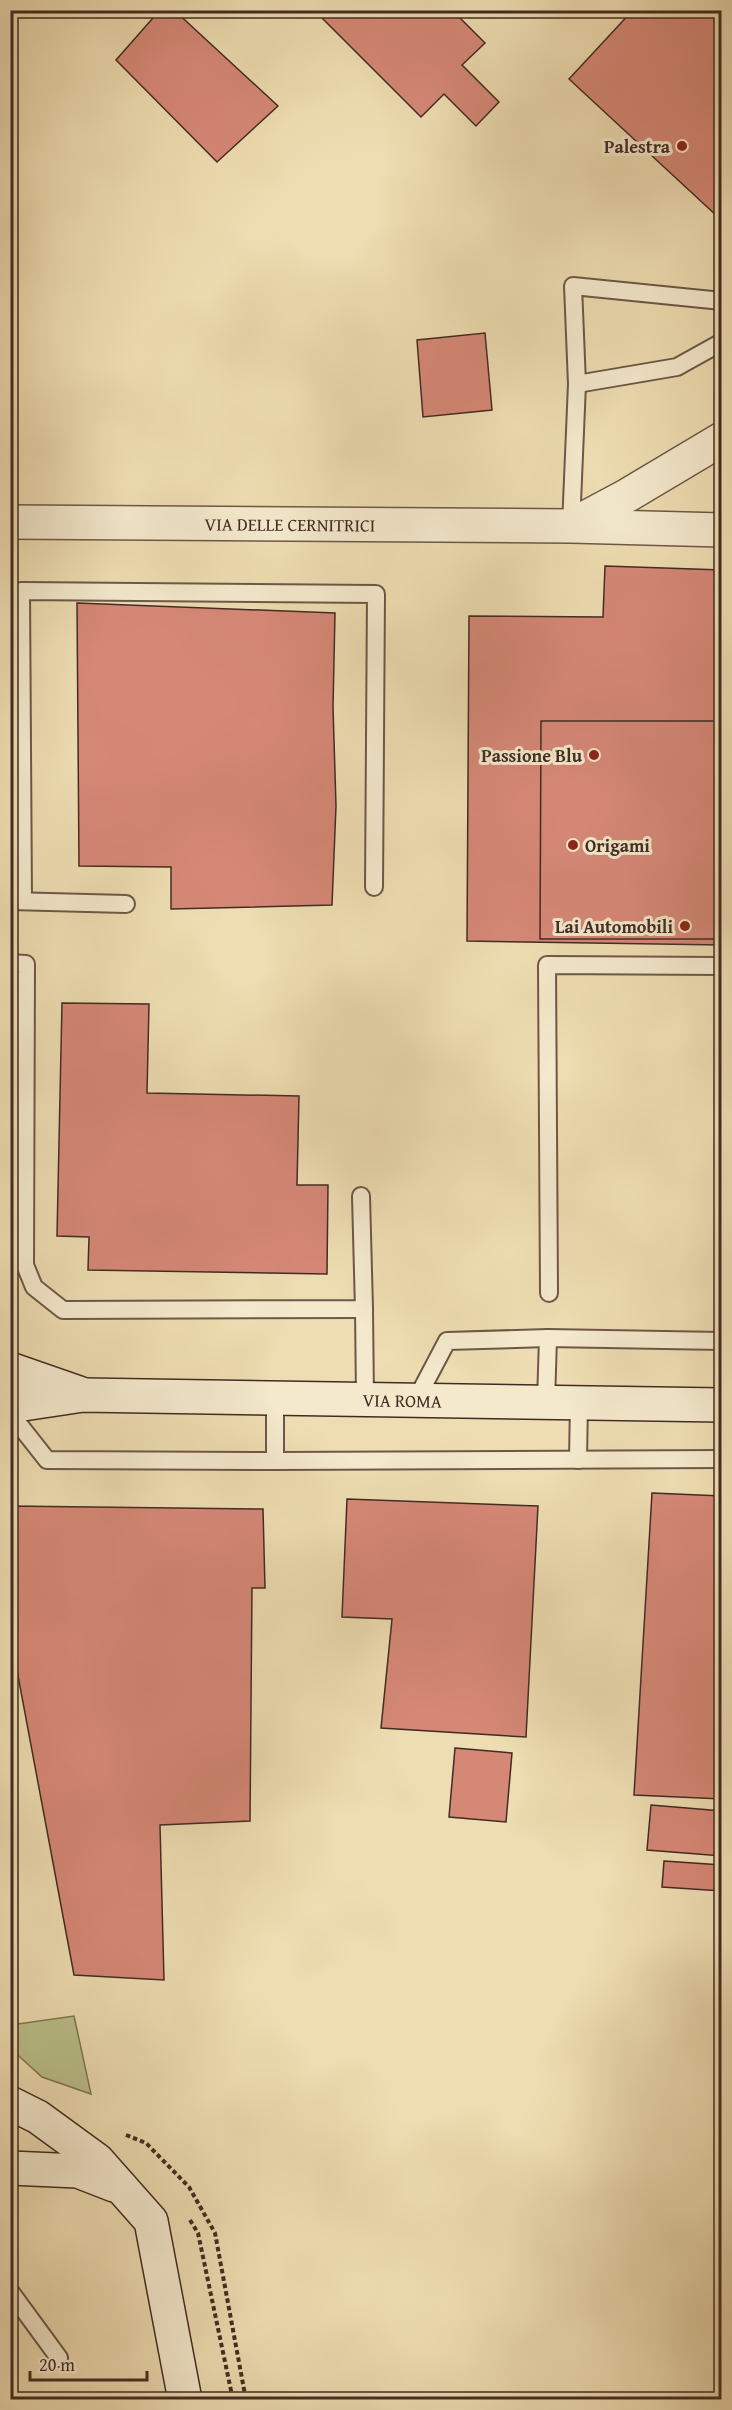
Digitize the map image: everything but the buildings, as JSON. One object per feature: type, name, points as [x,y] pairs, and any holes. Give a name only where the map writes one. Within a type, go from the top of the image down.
[{"type":"main road","name":"VIA DELLE CERNITRICI","points":[[570,526],[628,495],[722,439]]},
{"type":"main road","name":"VIA DELLE CERNITRICI","points":[[10,522],[570,526],[722,530]]},
{"type":"main road","name":"VIA ROMA","points":[[10,1369],[83,1395]]},
{"type":"main road","name":"VIA ROMA","points":[[10,1406],[83,1395],[722,1405]]},
{"type":"main road","points":[[10,2103],[38,2117],[97,2160],[151,2221],[185,2400]]},
{"type":"main road","points":[[10,2168],[78,2171],[121,2188]]},
{"type":"lane","points":[[570,526],[577,384],[573,286],[722,301]]},
{"type":"lane","points":[[577,384],[677,367],[722,342]]},
{"type":"lane","points":[[126,903],[17,901],[21,591],[376,594],[374,887]]},
{"type":"lane","points":[[10,963],[26,964],[25,1265],[34,1287],[63,1310],[364,1309]]},
{"type":"lane","points":[[549,1293],[547,965],[722,966]]},
{"type":"lane","points":[[361,1196],[365,1399]]},
{"type":"lane","points":[[416,1400],[447,1341],[548,1338],[722,1341]]},
{"type":"lane","points":[[546,1402],[548,1338]]},
{"type":"lane","points":[[275,1398],[275,1461]]},
{"type":"lane","points":[[578,1460],[579,1402]]},
{"type":"lane","points":[[10,1413],[47,1460],[722,1459]]},
{"type":"lane","points":[[10,2291],[59,2358]]},
{"type":"green space","points":[[11,1992],[18,2024],[74,2016],[91,2094],[42,2077],[11,2049]]},
{"type":"place","name":"Palestra","points":[[682,146]]},
{"type":"place","name":"Passione Blu","points":[[594,755]]},
{"type":"place","name":"Origami","points":[[573,845]]},
{"type":"place","name":"Lai Automobili","points":[[685,926]]}]
